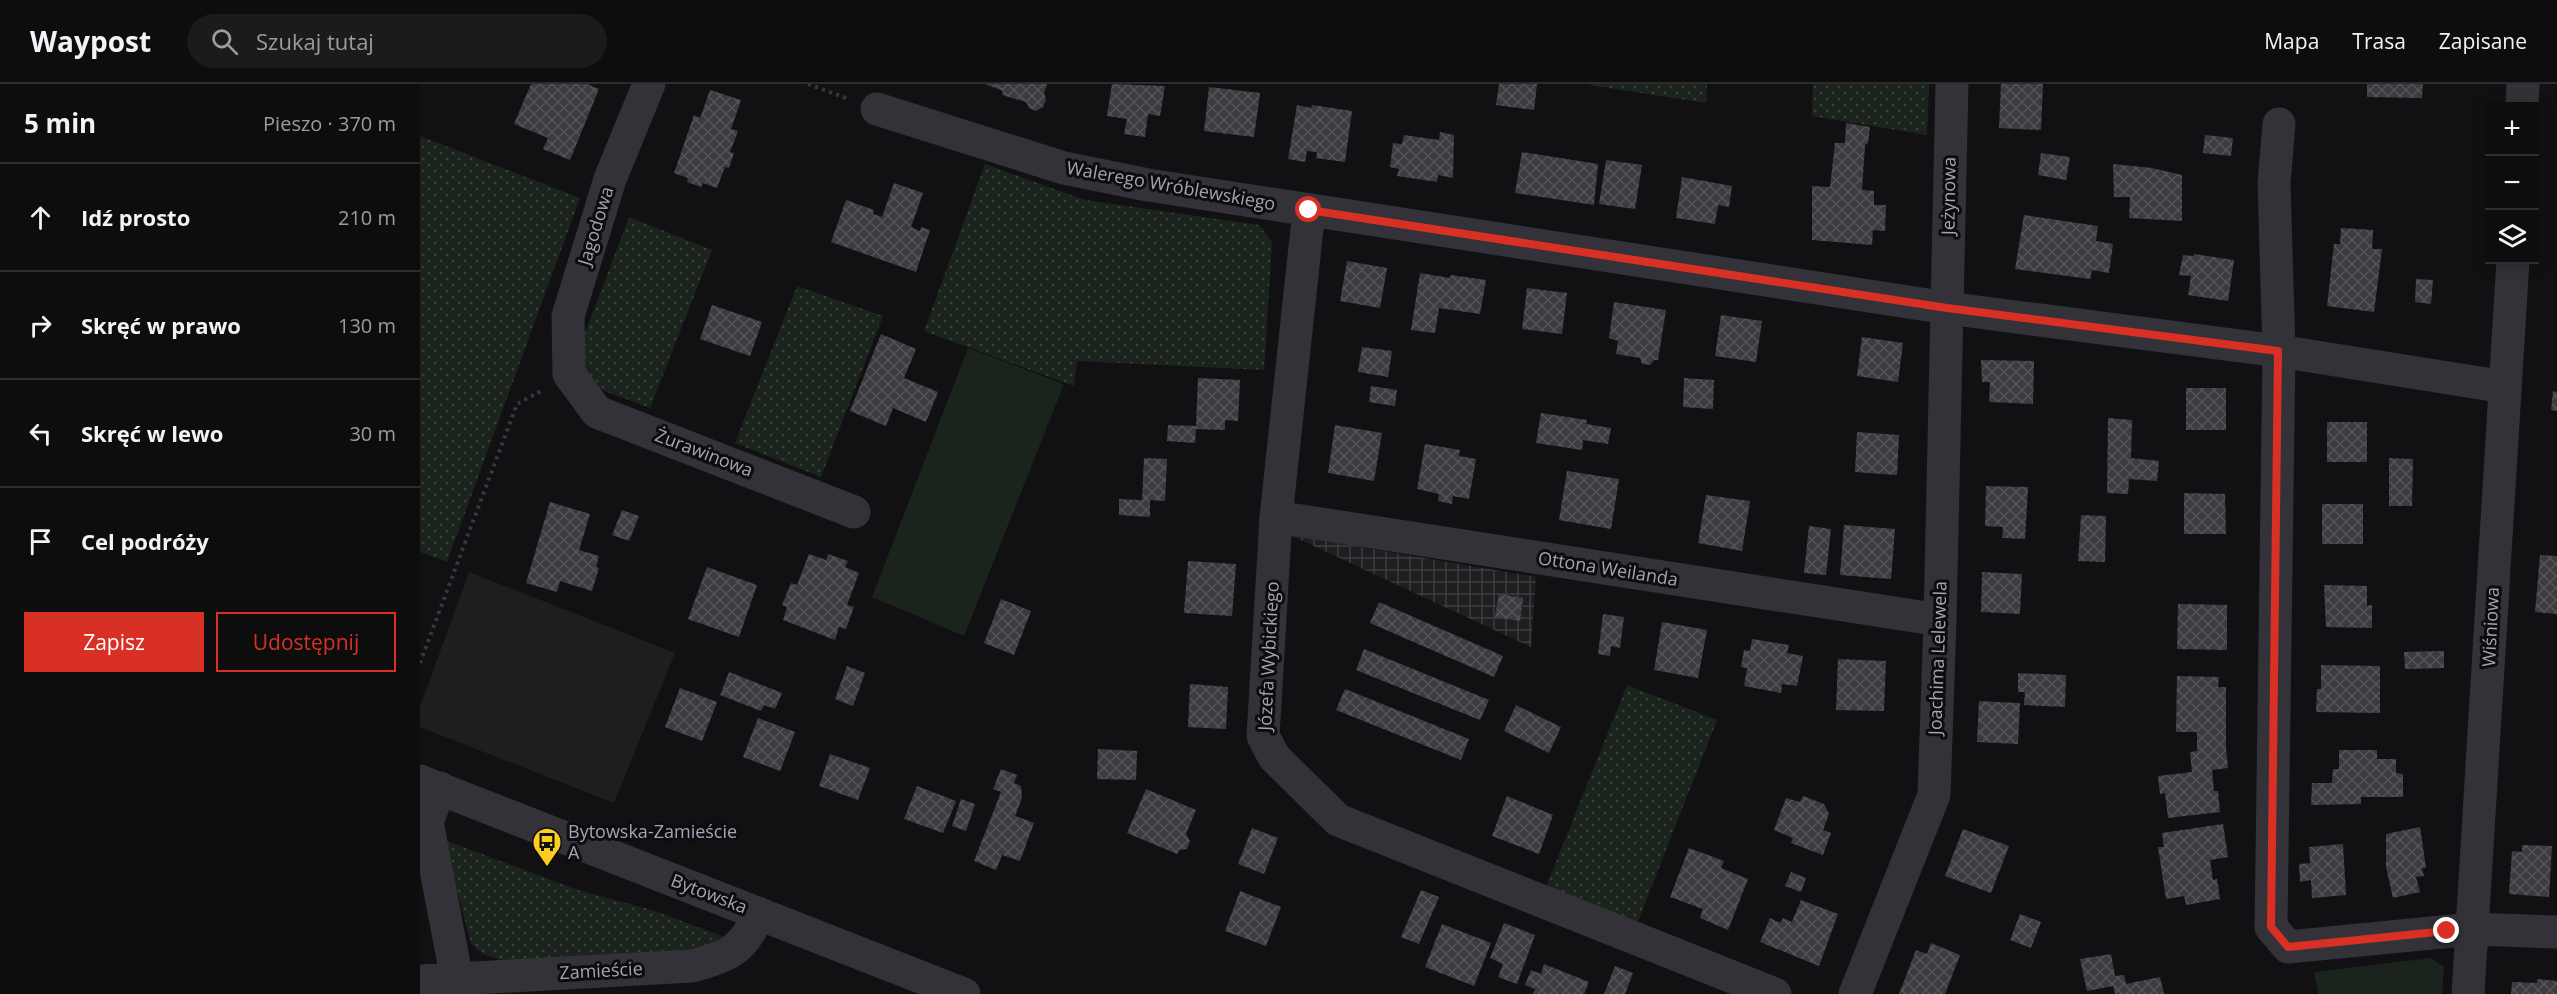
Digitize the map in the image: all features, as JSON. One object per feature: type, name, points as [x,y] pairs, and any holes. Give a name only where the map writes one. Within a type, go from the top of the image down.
[{"type":"street","name":"Jagodowa","points":[[569,374],[568,316],[610,179],[649,84]]},
{"type":"street","name":"Jeżynowa","points":[[1947,308],[1952,84]]},
{"type":"street","points":[[2522,102],[2523,84]]},
{"type":"street","name":"Walerego Wróblewskiego","points":[[877,109],[1064,168],[1148,185],[1947,308],[2278,351],[2505,387]]},
{"type":"street","points":[[2280,123],[2274,183],[2278,351],[2271,927],[2288,947],[2472,929],[2557,932]]},
{"type":"street","name":"Józefa Wybickiego","points":[[1309,210],[1276,517],[1263,736],[1274,757],[1338,820],[1774,994]]},
{"type":"street","name":"Wiśniowa","points":[[2468,994],[2513,264]]},
{"type":"street","name":"Joachima Lelewela","points":[[1855,994],[1934,795],[1947,308]]},
{"type":"street","name":"Żurawinowa","points":[[569,374],[597,412],[854,512]]},
{"type":"street","name":"Ottona Weilanda","points":[[1276,517],[1940,621]]},
{"type":"street","points":[[430,784],[427,822],[454,964],[453,979]]},
{"type":"street","name":"Bytowska","points":[[430,784],[964,994]]},
{"type":"street","name":"Zamieście","points":[[420,981],[692,966],[708,962],[734,950],[745,940],[758,913]]},
{"type":"path","points":[[808,84],[877,109]]},
{"type":"path","points":[[420,663],[517,405],[569,374]]},
{"type":"shaded area","points":[[1590,84],[1707,84],[1706,103],[1590,85]]},
{"type":"shaded area","points":[[1813,84],[1929,84],[1927,135],[1812,116]]},
{"type":"shaded area","points":[[420,136],[580,198],[447,562],[420,552]]},
{"type":"shaded area","points":[[985,164],[1085,200],[1259,225],[1272,242],[1264,370],[1077,361],[1074,386],[924,331]]},
{"type":"shaded area","points":[[629,217],[712,250],[650,408],[589,385],[576,357]]},
{"type":"shaded area","points":[[797,286],[883,316],[821,477],[735,443]]},
{"type":"shaded area","points":[[968,348],[1064,384],[964,636],[872,597]]},
{"type":"shaded area","points":[[1290,535],[1536,577],[1531,647]]},
{"type":"shaded area","points":[[469,572],[675,653],[614,803],[420,727],[420,707]]},
{"type":"shaded area","points":[[1627,685],[1717,720],[1637,924],[1546,887]]},
{"type":"shaded area","points":[[444,840],[581,891],[652,910],[722,936],[711,947],[679,953],[507,962],[483,954],[471,944]]},
{"type":"shaded area","points":[[2431,958],[2444,967],[2442,994],[2318,994],[2314,972]]},
{"type":"building","points":[[531,84],[587,84],[599,89],[570,160],[543,149],[548,138],[514,124]]},
{"type":"building","points":[[985,84],[1047,84],[1044,93],[1046,100],[1043,107],[1036,111],[1029,108],[1026,102],[1002,95],[1003,91]]},
{"type":"building","points":[[1112,84],[1165,86],[1160,116],[1148,114],[1145,137],[1124,134],[1127,119],[1107,116]]},
{"type":"building","points":[[1499,84],[1537,84],[1534,110],[1496,105]]},
{"type":"building","points":[[2001,84],[2043,84],[2041,130],[1999,128]]},
{"type":"building","points":[[2367,84],[2423,84],[2422,98],[2367,97]]},
{"type":"building","points":[[1209,87],[1260,93],[1254,137],[1204,131]]},
{"type":"building","points":[[710,90],[741,100],[731,129],[738,131],[730,152],[734,153],[729,168],[725,167],[717,188],[703,183],[701,187],[687,182],[688,178],[674,173],[694,115],[700,118]]},
{"type":"building","points":[[1297,105],[1352,111],[1345,162],[1316,158],[1317,152],[1307,151],[1305,162],[1288,159]]},
{"type":"building","points":[[1846,123],[1870,127],[1868,143],[1865,145],[1862,190],[1874,191],[1874,205],[1886,205],[1885,231],[1873,230],[1872,245],[1812,240],[1812,186],[1830,187],[1835,143],[1845,143]]},
{"type":"building","points":[[1440,132],[1454,135],[1453,178],[1438,175],[1437,182],[1397,176],[1399,169],[1390,167],[1393,143],[1402,144],[1404,135],[1439,140]]},
{"type":"building","points":[[2205,135],[2233,138],[2231,156],[2203,153]]},
{"type":"building","points":[[1522,152],[1598,164],[1594,205],[1515,193]]},
{"type":"building","points":[[2041,153],[2070,157],[2066,180],[2038,175]]},
{"type":"building","points":[[1606,160],[1642,165],[1635,209],[1599,204]]},
{"type":"building","points":[[2113,164],[2152,168],[2182,175],[2182,221],[2129,218],[2130,197],[2114,197]]},
{"type":"building","points":[[1682,177],[1732,186],[1729,207],[1718,205],[1715,224],[1676,218]]},
{"type":"building","points":[[894,183],[923,193],[911,227],[920,231],[921,227],[930,230],[916,272],[831,242],[846,200],[874,210],[873,214],[882,217]]},
{"type":"building","points":[[2024,215],[2098,226],[2096,241],[2113,244],[2109,273],[2092,270],[2090,279],[2015,269]]},
{"type":"building","points":[[2341,228],[2373,230],[2372,249],[2382,249],[2374,312],[2327,306],[2334,244],[2340,244]]},
{"type":"building","points":[[2194,254],[2234,260],[2228,301],[2188,295],[2191,276],[2179,275],[2183,255],[2194,256]]},
{"type":"building","points":[[1347,261],[1387,268],[1380,308],[1340,301]]},
{"type":"building","points":[[1420,273],[1450,278],[1451,275],[1486,280],[1480,314],[1439,308],[1435,333],[1411,330]]},
{"type":"building","points":[[2416,279],[2433,280],[2431,304],[2415,302]]},
{"type":"building","points":[[1527,288],[1567,293],[1562,334],[1522,329]]},
{"type":"building","points":[[1614,302],[1666,310],[1658,360],[1654,360],[1650,365],[1642,364],[1640,358],[1616,354],[1618,341],[1609,338]]},
{"type":"building","points":[[712,305],[762,322],[750,356],[700,339]]},
{"type":"building","points":[[1721,315],[1762,321],[1756,362],[1715,356]]},
{"type":"building","points":[[881,334],[916,349],[904,378],[938,392],[926,422],[893,408],[886,426],[850,411]]},
{"type":"building","points":[[1862,337],[1903,343],[1898,382],[1857,376]]},
{"type":"building","points":[[1362,347],[1392,351],[1388,377],[1358,372]]},
{"type":"building","points":[[1981,360],[2034,361],[2033,404],[1989,402],[1990,382],[1982,382]]},
{"type":"building","points":[[1198,378],[1240,380],[1238,421],[1225,420],[1225,430],[1196,429],[1195,443],[1167,441],[1168,425],[1196,426]]},
{"type":"building","points":[[1684,378],[1714,380],[1713,409],[1683,407]]},
{"type":"building","points":[[1371,386],[1397,390],[1395,406],[1369,402]]},
{"type":"building","points":[[2186,388],[2226,388],[2226,430],[2186,430]]},
{"type":"building","points":[[2553,391],[2557,392],[2557,411],[2551,410]]},
{"type":"building","points":[[1541,413],[1587,420],[1586,424],[1611,428],[1608,444],[1583,440],[1582,450],[1536,443]]},
{"type":"building","points":[[2108,418],[2132,420],[2131,458],[2159,461],[2157,481],[2129,479],[2128,494],[2107,493]]},
{"type":"building","points":[[2327,422],[2367,422],[2367,462],[2327,462]]},
{"type":"building","points":[[1335,425],[1382,433],[1374,481],[1328,473]]},
{"type":"building","points":[[1857,432],[1899,435],[1897,475],[1855,472]]},
{"type":"building","points":[[1425,444],[1460,450],[1459,456],[1476,459],[1469,499],[1453,496],[1452,504],[1438,501],[1439,494],[1417,489]]},
{"type":"building","points":[[1144,458],[1167,459],[1165,501],[1150,500],[1150,517],[1119,515],[1119,499],[1142,500]]},
{"type":"building","points":[[2389,458],[2413,459],[2412,506],[2389,506]]},
{"type":"building","points":[[1567,471],[1619,479],[1611,529],[1559,520]]},
{"type":"building","points":[[1986,486],[2028,487],[2025,539],[2002,538],[2003,527],[1985,526]]},
{"type":"building","points":[[2184,493],[2225,494],[2226,534],[2184,534]]},
{"type":"building","points":[[1706,495],[1750,501],[1742,551],[1698,543]]},
{"type":"building","points":[[550,502],[590,514],[579,550],[599,556],[596,567],[599,568],[592,591],[560,581],[557,592],[526,583]]},
{"type":"building","points":[[2322,504],[2363,504],[2363,544],[2322,544]]},
{"type":"building","points":[[622,510],[639,516],[629,541],[612,535]]},
{"type":"building","points":[[2081,515],[2106,516],[2105,562],[2078,561]]},
{"type":"building","points":[[1844,525],[1895,529],[1891,579],[1840,575]]},
{"type":"building","points":[[1809,526],[1831,529],[1826,575],[1804,573]]},
{"type":"building","points":[[809,554],[826,560],[828,554],[848,561],[845,567],[859,573],[847,605],[854,607],[846,629],[839,627],[835,640],[783,620],[787,607],[782,605],[791,583],[797,585]]},
{"type":"building","points":[[2540,555],[2557,556],[2557,614],[2535,612]]},
{"type":"building","points":[[1188,561],[1236,564],[1232,616],[1184,613]]},
{"type":"building","points":[[707,567],[757,585],[739,637],[688,619]]},
{"type":"building","points":[[1982,572],[2022,574],[2020,614],[1981,612]]},
{"type":"building","points":[[2324,585],[2367,586],[2367,606],[2372,605],[2372,628],[2326,627]]},
{"type":"building","points":[[1499,594],[1523,598],[1520,621],[1495,617]]},
{"type":"building","points":[[1001,599],[1031,611],[1014,655],[984,643]]},
{"type":"building","points":[[1379,602],[1503,656],[1494,677],[1370,623]]},
{"type":"building","points":[[2178,604],[2227,605],[2227,650],[2177,649]]},
{"type":"building","points":[[1603,614],[1624,617],[1620,648],[1611,646],[1610,656],[1598,654]]},
{"type":"building","points":[[1662,622],[1707,630],[1698,678],[1654,670]]},
{"type":"building","points":[[1752,639],[1789,645],[1787,653],[1803,656],[1797,686],[1782,684],[1781,693],[1744,686],[1747,668],[1741,667],[1744,650],[1750,651]]},
{"type":"building","points":[[1364,649],[1489,700],[1480,720],[1356,670]]},
{"type":"building","points":[[2444,651],[2444,668],[2405,669],[2404,652]]},
{"type":"building","points":[[1838,659],[1886,661],[1884,711],[1836,710]]},
{"type":"building","points":[[2321,665],[2380,666],[2380,713],[2316,712],[2317,689],[2321,689]]},
{"type":"building","points":[[847,666],[865,673],[853,706],[835,699]]},
{"type":"building","points":[[729,672],[782,693],[775,709],[764,705],[761,711],[720,695]]},
{"type":"building","points":[[2018,673],[2066,675],[2065,707],[2024,705],[2025,692],[2018,692]]},
{"type":"building","points":[[2177,676],[2219,677],[2218,687],[2226,687],[2228,768],[2212,770],[2214,791],[2218,791],[2220,812],[2168,818],[2165,793],[2160,794],[2158,776],[2192,772],[2190,752],[2197,751],[2197,732],[2176,732]]},
{"type":"building","points":[[1190,684],[1228,687],[1226,729],[1188,727]]},
{"type":"building","points":[[680,688],[717,702],[702,741],[665,727]]},
{"type":"building","points":[[1345,689],[1469,739],[1461,760],[1336,710]]},
{"type":"building","points":[[1979,701],[2020,703],[2018,744],[1977,742]]},
{"type":"building","points":[[1516,705],[1561,727],[1549,753],[1504,731]]},
{"type":"building","points":[[758,718],[795,732],[780,771],[743,757]]},
{"type":"building","points":[[1098,749],[1137,751],[1136,780],[1097,779]]},
{"type":"building","points":[[2339,750],[2377,750],[2377,759],[2396,759],[2396,773],[2403,774],[2403,797],[2361,797],[2361,804],[2311,805],[2312,783],[2332,783],[2333,769],[2339,769]]},
{"type":"building","points":[[830,754],[870,768],[858,800],[819,786]]},
{"type":"building","points":[[1001,769],[1017,775],[1014,783],[1021,786],[1022,798],[1015,816],[1034,823],[1020,861],[1002,855],[996,870],[974,861],[1001,792],[993,789]]},
{"type":"building","points":[[917,786],[956,801],[943,833],[904,819]]},
{"type":"building","points":[[1146,789],[1196,810],[1186,834],[1190,841],[1187,849],[1179,850],[1177,854],[1127,833]]},
{"type":"building","points":[[1507,796],[1553,815],[1539,854],[1492,836]]},
{"type":"building","points":[[1803,796],[1824,804],[1829,814],[1823,830],[1831,833],[1823,855],[1791,843],[1793,838],[1774,830],[1786,798],[1800,802]]},
{"type":"building","points":[[961,799],[975,804],[966,831],[952,826]]},
{"type":"building","points":[[2223,824],[2228,857],[2210,860],[2213,880],[2217,879],[2220,899],[2186,905],[2184,896],[2166,899],[2158,847],[2164,847],[2162,833]]},
{"type":"building","points":[[2420,827],[2426,868],[2422,868],[2424,876],[2416,877],[2420,892],[2393,898],[2386,867],[2386,834]]},
{"type":"building","points":[[1252,828],[1278,838],[1264,874],[1238,864]]},
{"type":"building","points":[[1963,829],[2009,846],[1991,893],[1945,876]]},
{"type":"building","points":[[2343,844],[2346,895],[2312,898],[2311,880],[2300,882],[2299,864],[2310,863],[2309,847]]},
{"type":"building","points":[[2522,845],[2552,846],[2549,897],[2509,894],[2512,851],[2522,852]]},
{"type":"building","points":[[1689,848],[1724,861],[1721,868],[1748,879],[1728,930],[1700,918],[1703,909],[1670,897]]},
{"type":"building","points":[[1791,872],[1806,878],[1801,892],[1785,886]]},
{"type":"building","points":[[1421,890],[1439,897],[1419,944],[1401,937]]},
{"type":"building","points":[[1240,891],[1281,907],[1266,946],[1225,931]]},
{"type":"building","points":[[1801,900],[1838,914],[1819,966],[1760,942],[1770,918],[1780,923],[1783,918],[1792,922]]},
{"type":"building","points":[[2020,914],[2041,922],[2031,948],[2010,940]]},
{"type":"building","points":[[1504,923],[1535,935],[1517,984],[1498,977],[1503,964],[1490,958]]},
{"type":"building","points":[[1442,924],[1491,943],[1474,986],[1425,967]]},
{"type":"building","points":[[1931,943],[1960,955],[1945,994],[1899,994],[1916,950],[1927,954]]},
{"type":"building","points":[[2111,954],[2115,976],[2124,975],[2126,984],[2160,977],[2164,994],[2115,994],[2113,986],[2087,991],[2080,959]]},
{"type":"building","points":[[1544,964],[1589,982],[1584,994],[1533,994],[1535,989],[1525,985],[1531,970],[1541,974]]},
{"type":"building","points":[[1615,966],[1633,973],[1625,994],[1604,994]]},
{"type":"building","points":[[2537,979],[2557,981],[2557,994],[2511,994],[2512,982],[2537,983]]},
{"type":"place","name":"Bytowska-Zamieście A","points":[[547,868]]},
{"type":"route","points":[[1309,210],[1947,308],[2278,351],[2271,927],[2288,947],[2447,931]]}]
